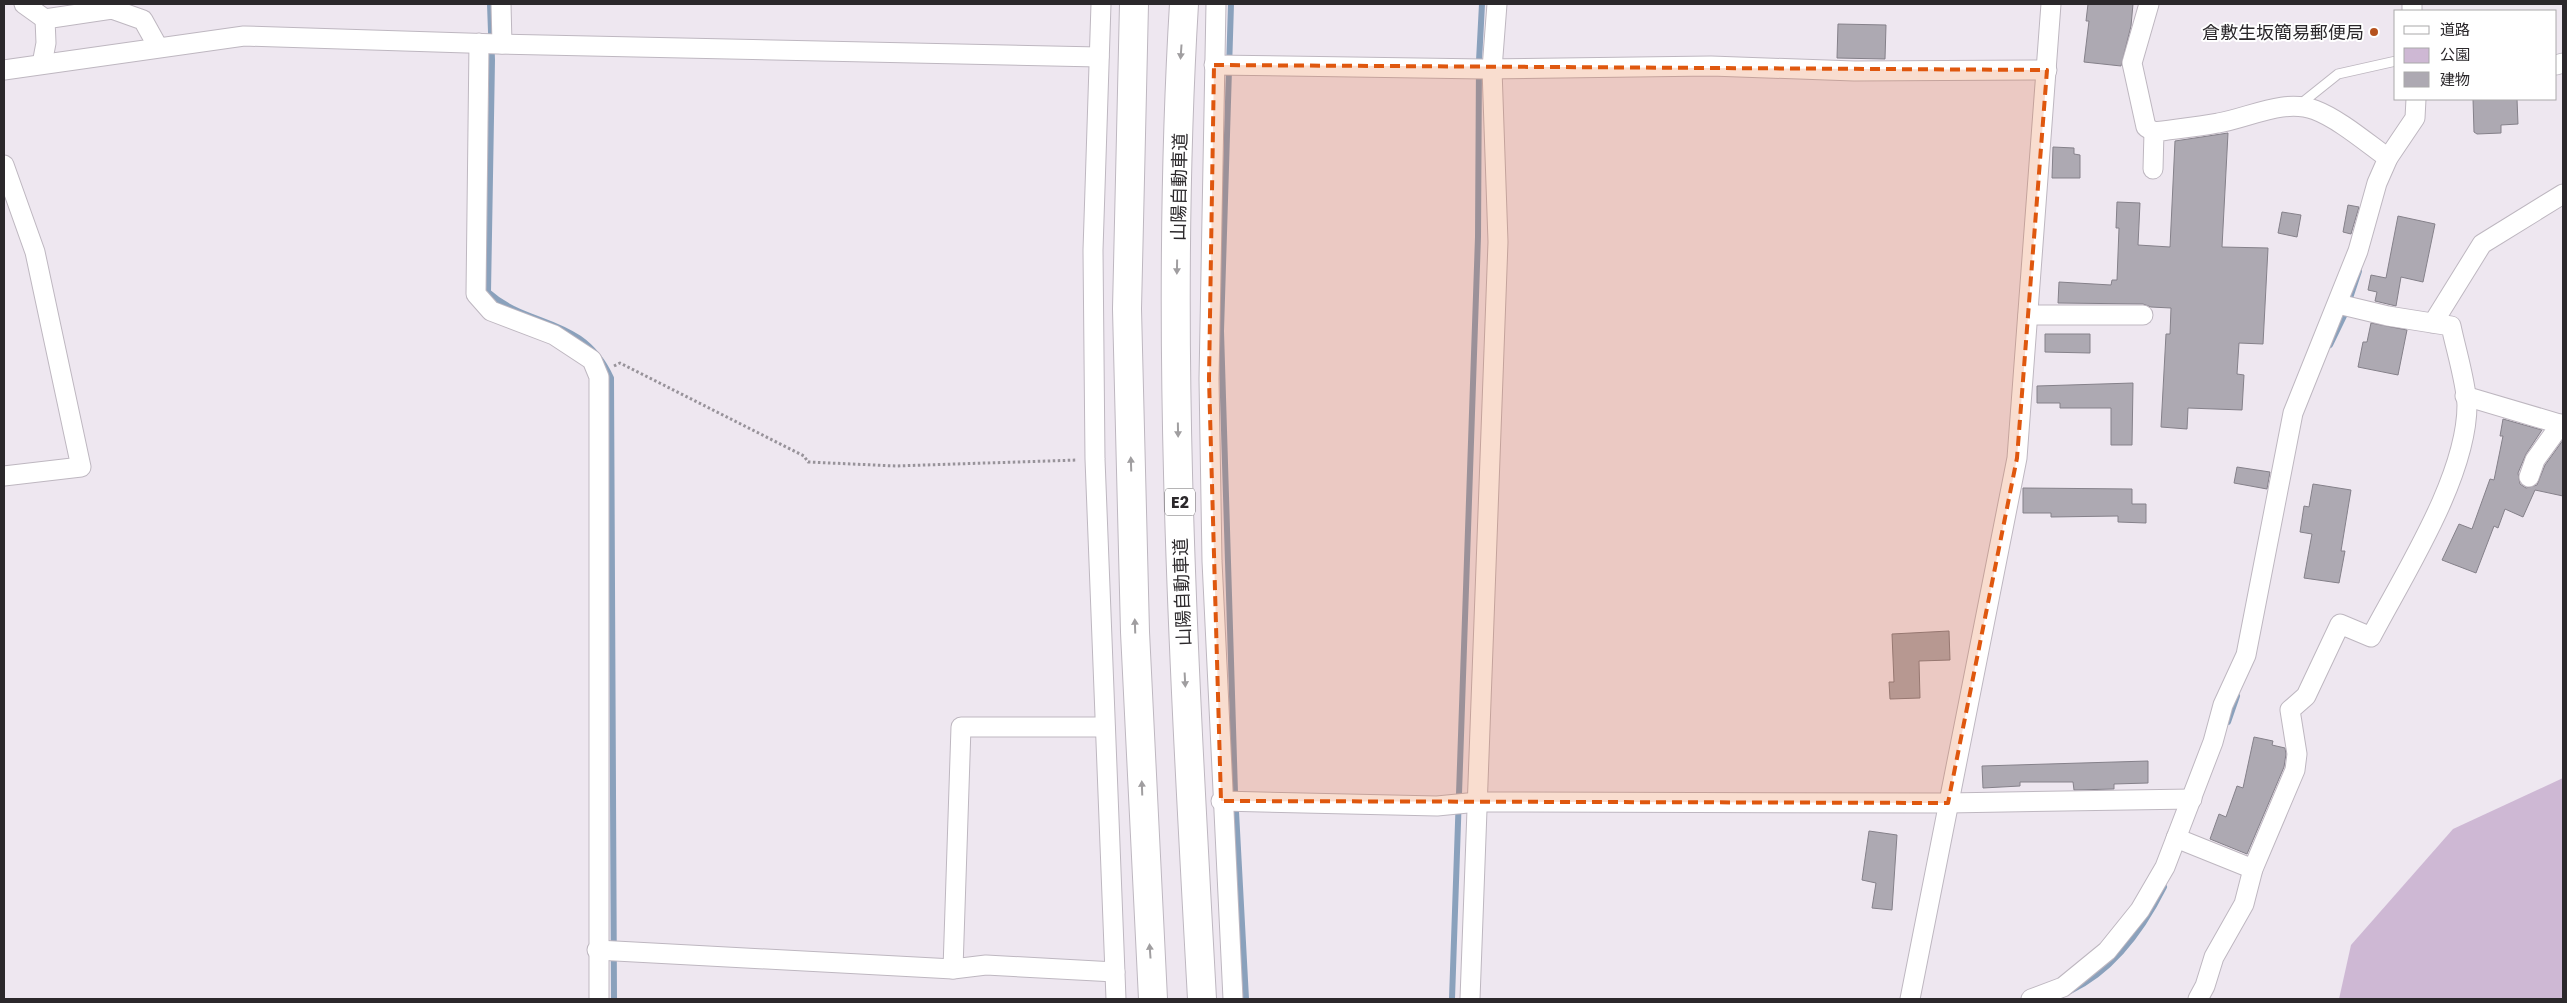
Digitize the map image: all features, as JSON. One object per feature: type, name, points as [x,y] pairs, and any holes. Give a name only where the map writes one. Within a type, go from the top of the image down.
[{"type":"highway","points":[[1134,4],[1131,53],[1127,309],[1135,632],[1153,999]]},
{"type":"highway","name":"山陽自動車道","points":[[1184,4],[1181,64],[1176,345],[1183,630],[1202,999]]},
{"type":"street","points":[[24,4],[45,19],[112,9],[143,20],[158,48]]},
{"type":"street","points":[[501,4],[491,44],[476,294],[491,311],[554,335],[592,360],[599,377],[609,951],[599,999]]},
{"type":"street","points":[[1101,4],[1093,250],[1095,459],[1116,999]]},
{"type":"street","points":[[1216,4],[1224,65],[1209,379],[1212,561],[1231,802],[1232,999]]},
{"type":"street","points":[[1470,999],[1474,802],[1498,242],[1483,69],[1497,4]]},
{"type":"street","points":[[1910,999],[2017,458],[2051,4]]},
{"type":"street","points":[[2149,4],[2132,63],[2146,128],[2154,132],[2220,123],[2257,112],[2298,106],[2315,110],[2329,118],[2388,158]]},
{"type":"street","points":[[42,64],[46,43],[45,19]]},
{"type":"street","points":[[4,70],[244,36],[491,44],[1099,57]]},
{"type":"street","points":[[1224,65],[1483,69],[1711,66],[1854,71],[2047,70]]},
{"type":"street","points":[[2031,999],[2063,987],[2107,951],[2140,910],[2182,841],[2192,799],[2214,742],[2223,705],[2246,655],[2293,413],[2344,306],[2377,183],[2388,158],[2415,118],[2416,100]]},
{"type":"street","points":[[2153,169],[2154,132]]},
{"type":"street","points":[[4,165],[35,252],[81,467],[4,476]]},
{"type":"street","points":[[2433,323],[2482,244],[2563,194]]},
{"type":"street","points":[[2198,999],[2205,986],[2214,957],[2244,904],[2253,869],[2295,770],[2297,754],[2290,710],[2306,696],[2340,624],[2371,637],[2444,499],[2463,441],[2467,404],[2451,326],[2344,306]]},
{"type":"street","points":[[2028,315],[2143,315]]},
{"type":"street","points":[[2465,396],[2562,424],[2535,460],[2529,477]]},
{"type":"street","points":[[953,969],[961,727],[1106,726]]},
{"type":"street","points":[[1231,802],[1451,805],[1474,802],[1948,803],[2192,799]]},
{"type":"street","points":[[2182,841],[2253,869]]},
{"type":"street","points":[[609,951],[953,969],[986,965],[1115,972]]},
{"type":"lane","points":[[2298,106],[2338,74],[2394,61]]},
{"type":"path","points":[[613,366],[620,363],[804,456],[808,462],[896,466],[1095,459]]},
{"type":"highlighted area","points":[[1214,65],[2047,70],[2017,458],[1948,803],[1221,801],[1209,379]]},
{"type":"green space","points":[[2563,778],[2563,999],[2339,999],[2351,945],[2453,829]]},
{"type":"building","points":[[2088,4],[2133,4],[2131,26],[2121,66],[2084,62],[2089,21],[2086,21]]},
{"type":"building","points":[[1838,24],[1886,25],[1885,59],[1837,58]]},
{"type":"building","points":[[2473,100],[2517,100],[2518,124],[2501,125],[2501,133],[2477,134],[2474,132]]},
{"type":"building","points":[[2228,133],[2222,247],[2268,248],[2263,344],[2239,343],[2237,374],[2244,375],[2242,410],[2188,408],[2187,429],[2161,427],[2166,334],[2170,334],[2171,308],[2151,307],[2143,304],[2058,303],[2059,282],[2111,285],[2112,280],[2117,280],[2119,228],[2116,228],[2117,202],[2140,203],[2138,245],[2170,247],[2175,141]]},
{"type":"building","points":[[2053,147],[2074,148],[2074,154],[2080,155],[2080,178],[2052,178]]},
{"type":"building","points":[[2348,205],[2359,207],[2351,234],[2343,232]]},
{"type":"building","points":[[2282,212],[2301,215],[2297,237],[2278,233]]},
{"type":"building","points":[[2398,216],[2435,224],[2423,282],[2401,277],[2396,306],[2375,301],[2377,292],[2368,290],[2371,275],[2386,278]]},
{"type":"building","points":[[2371,323],[2407,330],[2398,375],[2358,367],[2363,342],[2367,342]]},
{"type":"building","points":[[2045,334],[2090,334],[2090,353],[2045,352]]},
{"type":"building","points":[[2133,383],[2132,445],[2111,445],[2111,408],[2060,408],[2060,403],[2037,403],[2037,386]]},
{"type":"building","points":[[2503,419],[2542,430],[2526,454],[2518,473],[2520,484],[2526,488],[2537,485],[2545,465],[2563,440],[2563,496],[2535,490],[2523,517],[2505,509],[2498,528],[2494,526],[2476,573],[2442,560],[2459,524],[2472,529],[2490,479],[2494,480],[2503,436],[2500,436]]},
{"type":"building","points":[[2237,467],[2270,472],[2267,489],[2234,483]]},
{"type":"building","points":[[2313,484],[2351,490],[2341,551],[2345,551],[2339,583],[2304,578],[2312,534],[2300,532],[2304,506],[2309,507]]},
{"type":"building","points":[[2023,488],[2132,489],[2132,504],[2146,504],[2146,523],[2118,522],[2118,516],[2051,517],[2051,513],[2023,513]]},
{"type":"building","points":[[1949,631],[1950,660],[1919,661],[1920,698],[1890,699],[1889,682],[1894,682],[1892,634]]},
{"type":"building","points":[[2254,737],[2273,741],[2272,745],[2285,748],[2286,754],[2284,767],[2247,854],[2210,839],[2219,814],[2226,817],[2237,786],[2243,788]]},
{"type":"building","points":[[2148,761],[2148,783],[2114,784],[2114,789],[2074,790],[2073,782],[2020,782],[2020,786],[1983,788],[1982,766]]},
{"type":"building","points":[[1869,831],[1897,835],[1892,910],[1872,908],[1876,883],[1862,880]]},
{"type":"waterway","points":[[490,4],[492,60],[488,292],[504,304],[554,325],[585,343],[599,358],[611,378],[614,999]]},
{"type":"waterway","points":[[1231,4],[1221,331],[1235,793],[1246,999]]},
{"type":"waterway","points":[[1452,999],[1478,237],[1479,61],[1482,4]]},
{"type":"waterway","points":[[2330,345],[2344,316],[2359,271]]},
{"type":"waterway","points":[[2228,722],[2237,696]]},
{"type":"waterway","points":[[2070,991],[2086,983],[2100,972],[2125,947],[2156,903],[2164,887]]},
{"type":"place","name":"倉敷生坂簡易郵便局","points":[[2374,32]]}]
